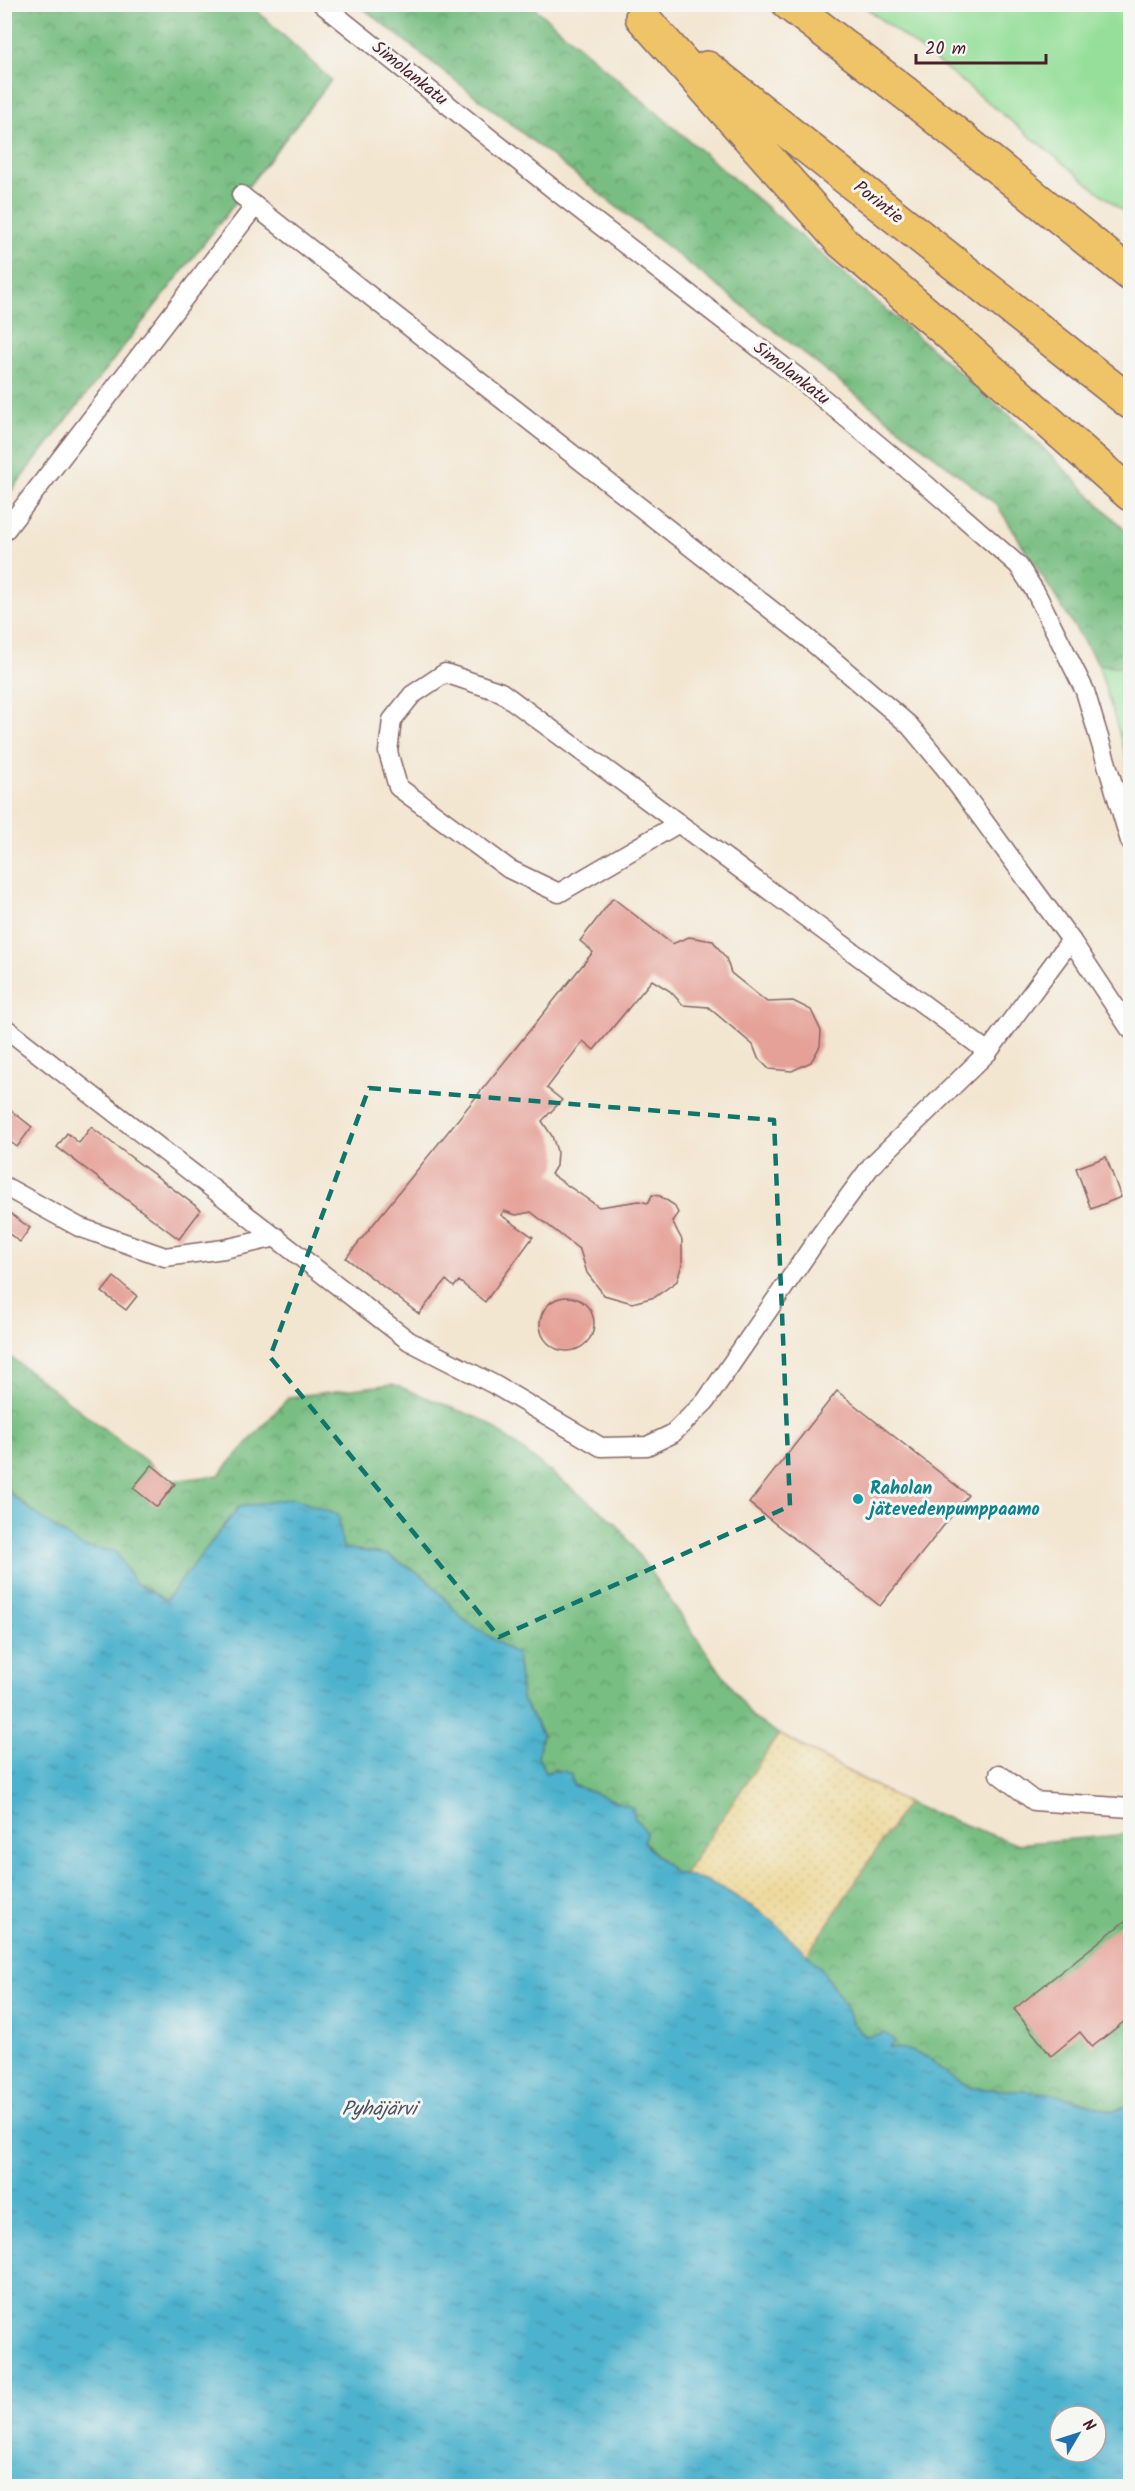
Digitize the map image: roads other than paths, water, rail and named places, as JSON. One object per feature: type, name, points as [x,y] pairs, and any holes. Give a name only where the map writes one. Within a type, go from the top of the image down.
[{"type":"highway","points":[[789,4],[909,96],[1131,274]]},
{"type":"highway","points":[[633,11],[842,242],[1131,494]]},
{"type":"highway","name":"Porintie","points":[[633,11],[1131,402]]},
{"type":"lane","name":"Simolankatu","points":[[322,4],[557,192],[801,381],[923,482],[1018,565],[1036,593],[1085,691],[1131,842]]},
{"type":"lane","points":[[4,532],[248,201],[806,637],[909,725],[945,768],[1071,940],[1131,1029]]},
{"type":"lane","points":[[678,823],[559,893],[509,870],[398,787],[388,752],[392,720],[412,695],[445,673],[501,692],[988,1052]]},
{"type":"lane","points":[[4,1027],[409,1341],[493,1384],[601,1447],[647,1446],[672,1434],[705,1402],[818,1238],[871,1166],[988,1052],[1071,940]]},
{"type":"lane","points":[[4,1186],[79,1227],[165,1257],[224,1249],[277,1237]]},
{"type":"lane","points":[[999,1774],[1034,1801],[1131,1808]]},
{"type":"water","name":"Pyhäjärvi","points":[[4,1464],[8,1492],[83,1547],[115,1551],[135,1583],[166,1600],[239,1507],[293,1498],[338,1515],[343,1548],[388,1555],[426,1578],[463,1619],[517,1655],[522,1699],[542,1734],[538,1756],[545,1773],[558,1770],[567,1772],[571,1774],[573,1785],[633,1808],[634,1817],[646,1833],[643,1843],[675,1873],[705,1880],[724,1889],[771,1919],[820,1967],[847,2007],[852,2023],[866,2037],[885,2033],[895,2041],[889,2048],[904,2049],[929,2058],[939,2068],[971,2088],[1049,2093],[1114,2111],[1130,2106],[1130,2486],[5,2486]]},
{"type":"place","name":"Raholan jätevedenpumppaamo","points":[[858,1499]]}]
